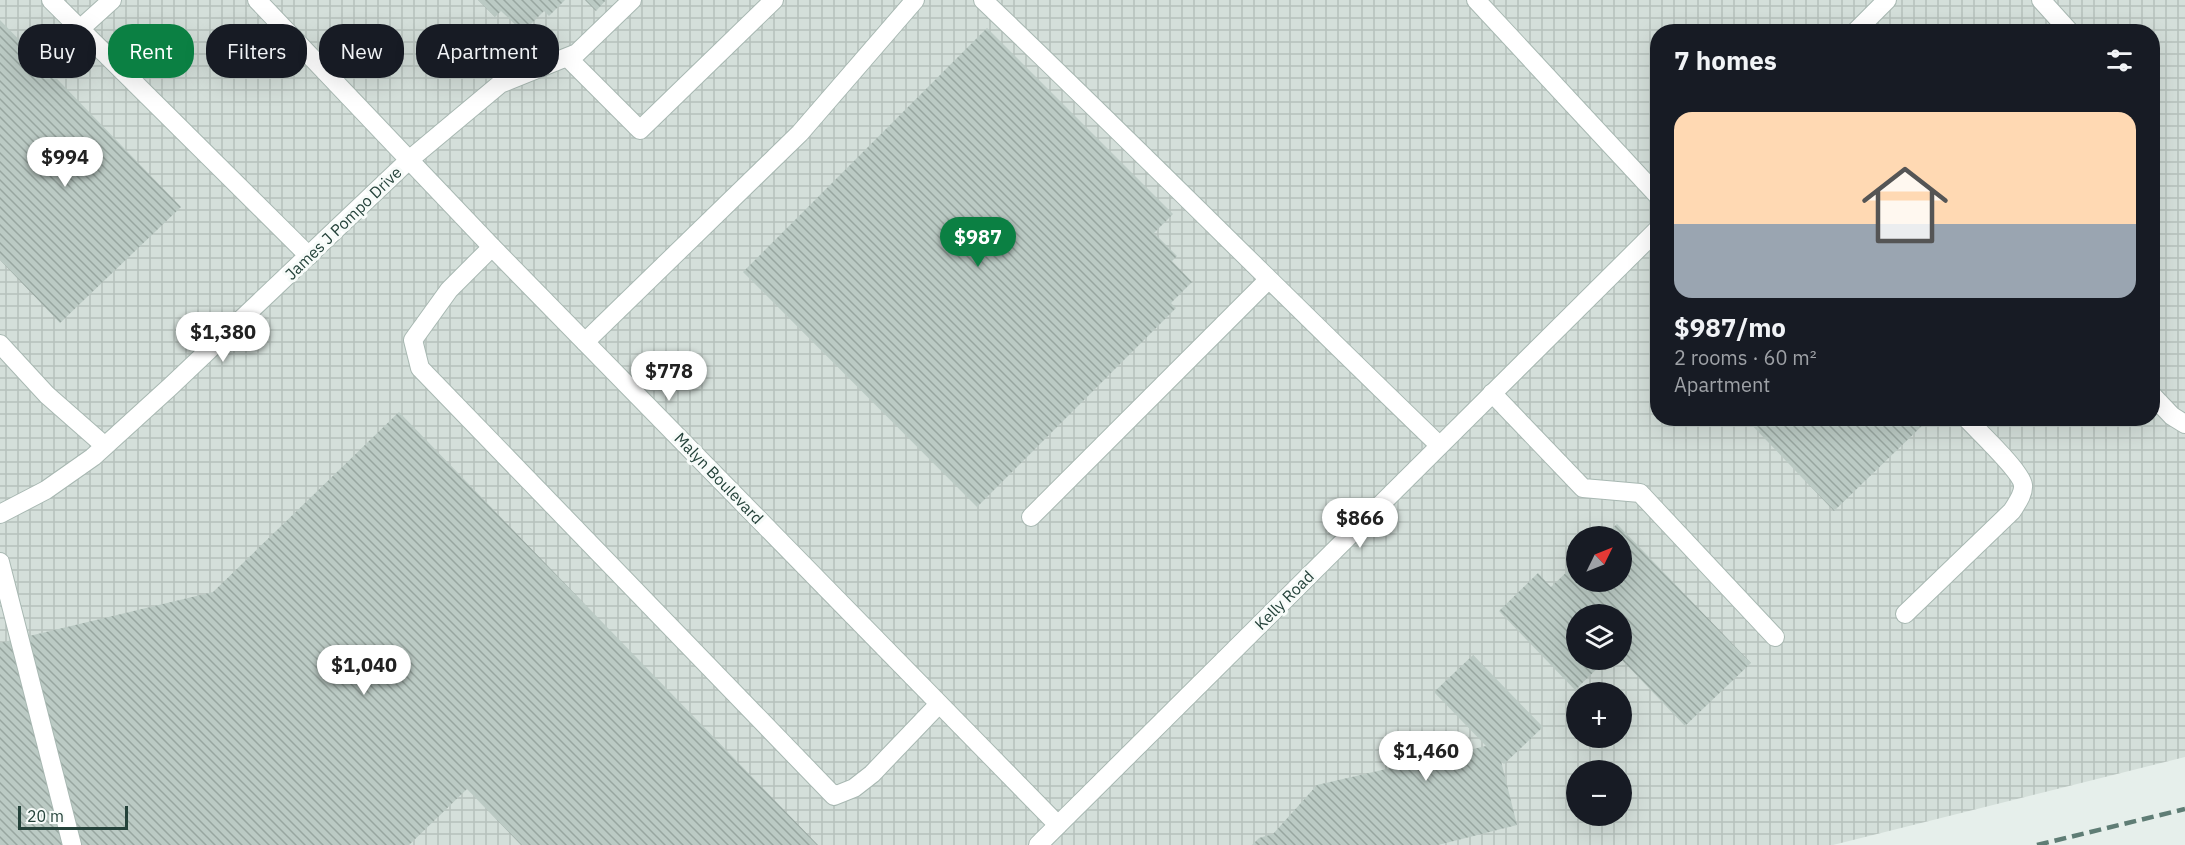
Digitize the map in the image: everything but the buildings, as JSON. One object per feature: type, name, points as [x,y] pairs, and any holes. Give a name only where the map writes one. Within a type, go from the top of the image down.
[{"type":"street","points":[[51,0],[75,24]]},
{"type":"street","points":[[86,24],[112,0]]},
{"type":"street","name":"Malyn Boulevard","points":[[257,0],[492,247],[1058,825]]},
{"type":"street","name":"James J Pompo Drive","points":[[0,514],[46,490],[105,446],[180,378],[409,160],[500,84],[577,54],[632,0]]},
{"type":"street","points":[[567,57],[640,130],[774,0]]},
{"type":"street","points":[[585,342],[800,133],[915,0]]},
{"type":"street","points":[[983,0],[1089,101],[1268,280],[1439,446]]},
{"type":"street","points":[[1476,0],[1650,187]]},
{"type":"street","points":[[1863,24],[1887,0]]},
{"type":"street","points":[[2041,0],[2063,24]]},
{"type":"street","points":[[96,45],[309,256]]},
{"type":"street","name":"Kelly Road","points":[[1038,845],[1650,237]]},
{"type":"street","points":[[492,247],[449,290],[413,340],[420,368],[834,796],[854,788],[872,774],[939,704]]},
{"type":"street","points":[[1031,517],[1268,280]]},
{"type":"street","points":[[0,344],[47,395],[105,446]]},
{"type":"street","points":[[1492,393],[1582,488],[1640,493],[1775,637]]},
{"type":"street","points":[[2160,403],[2172,416],[2185,424]]},
{"type":"street","points":[[1905,614],[2012,511],[2021,497],[2023,484],[2016,472],[1973,426]]},
{"type":"street","points":[[0,562],[72,845]]},
{"type":"shaded area","points":[[0,0],[2185,0],[2185,757],[1833,845],[0,845]]},
{"type":"railway","points":[[2037,845],[2185,809]]}]
